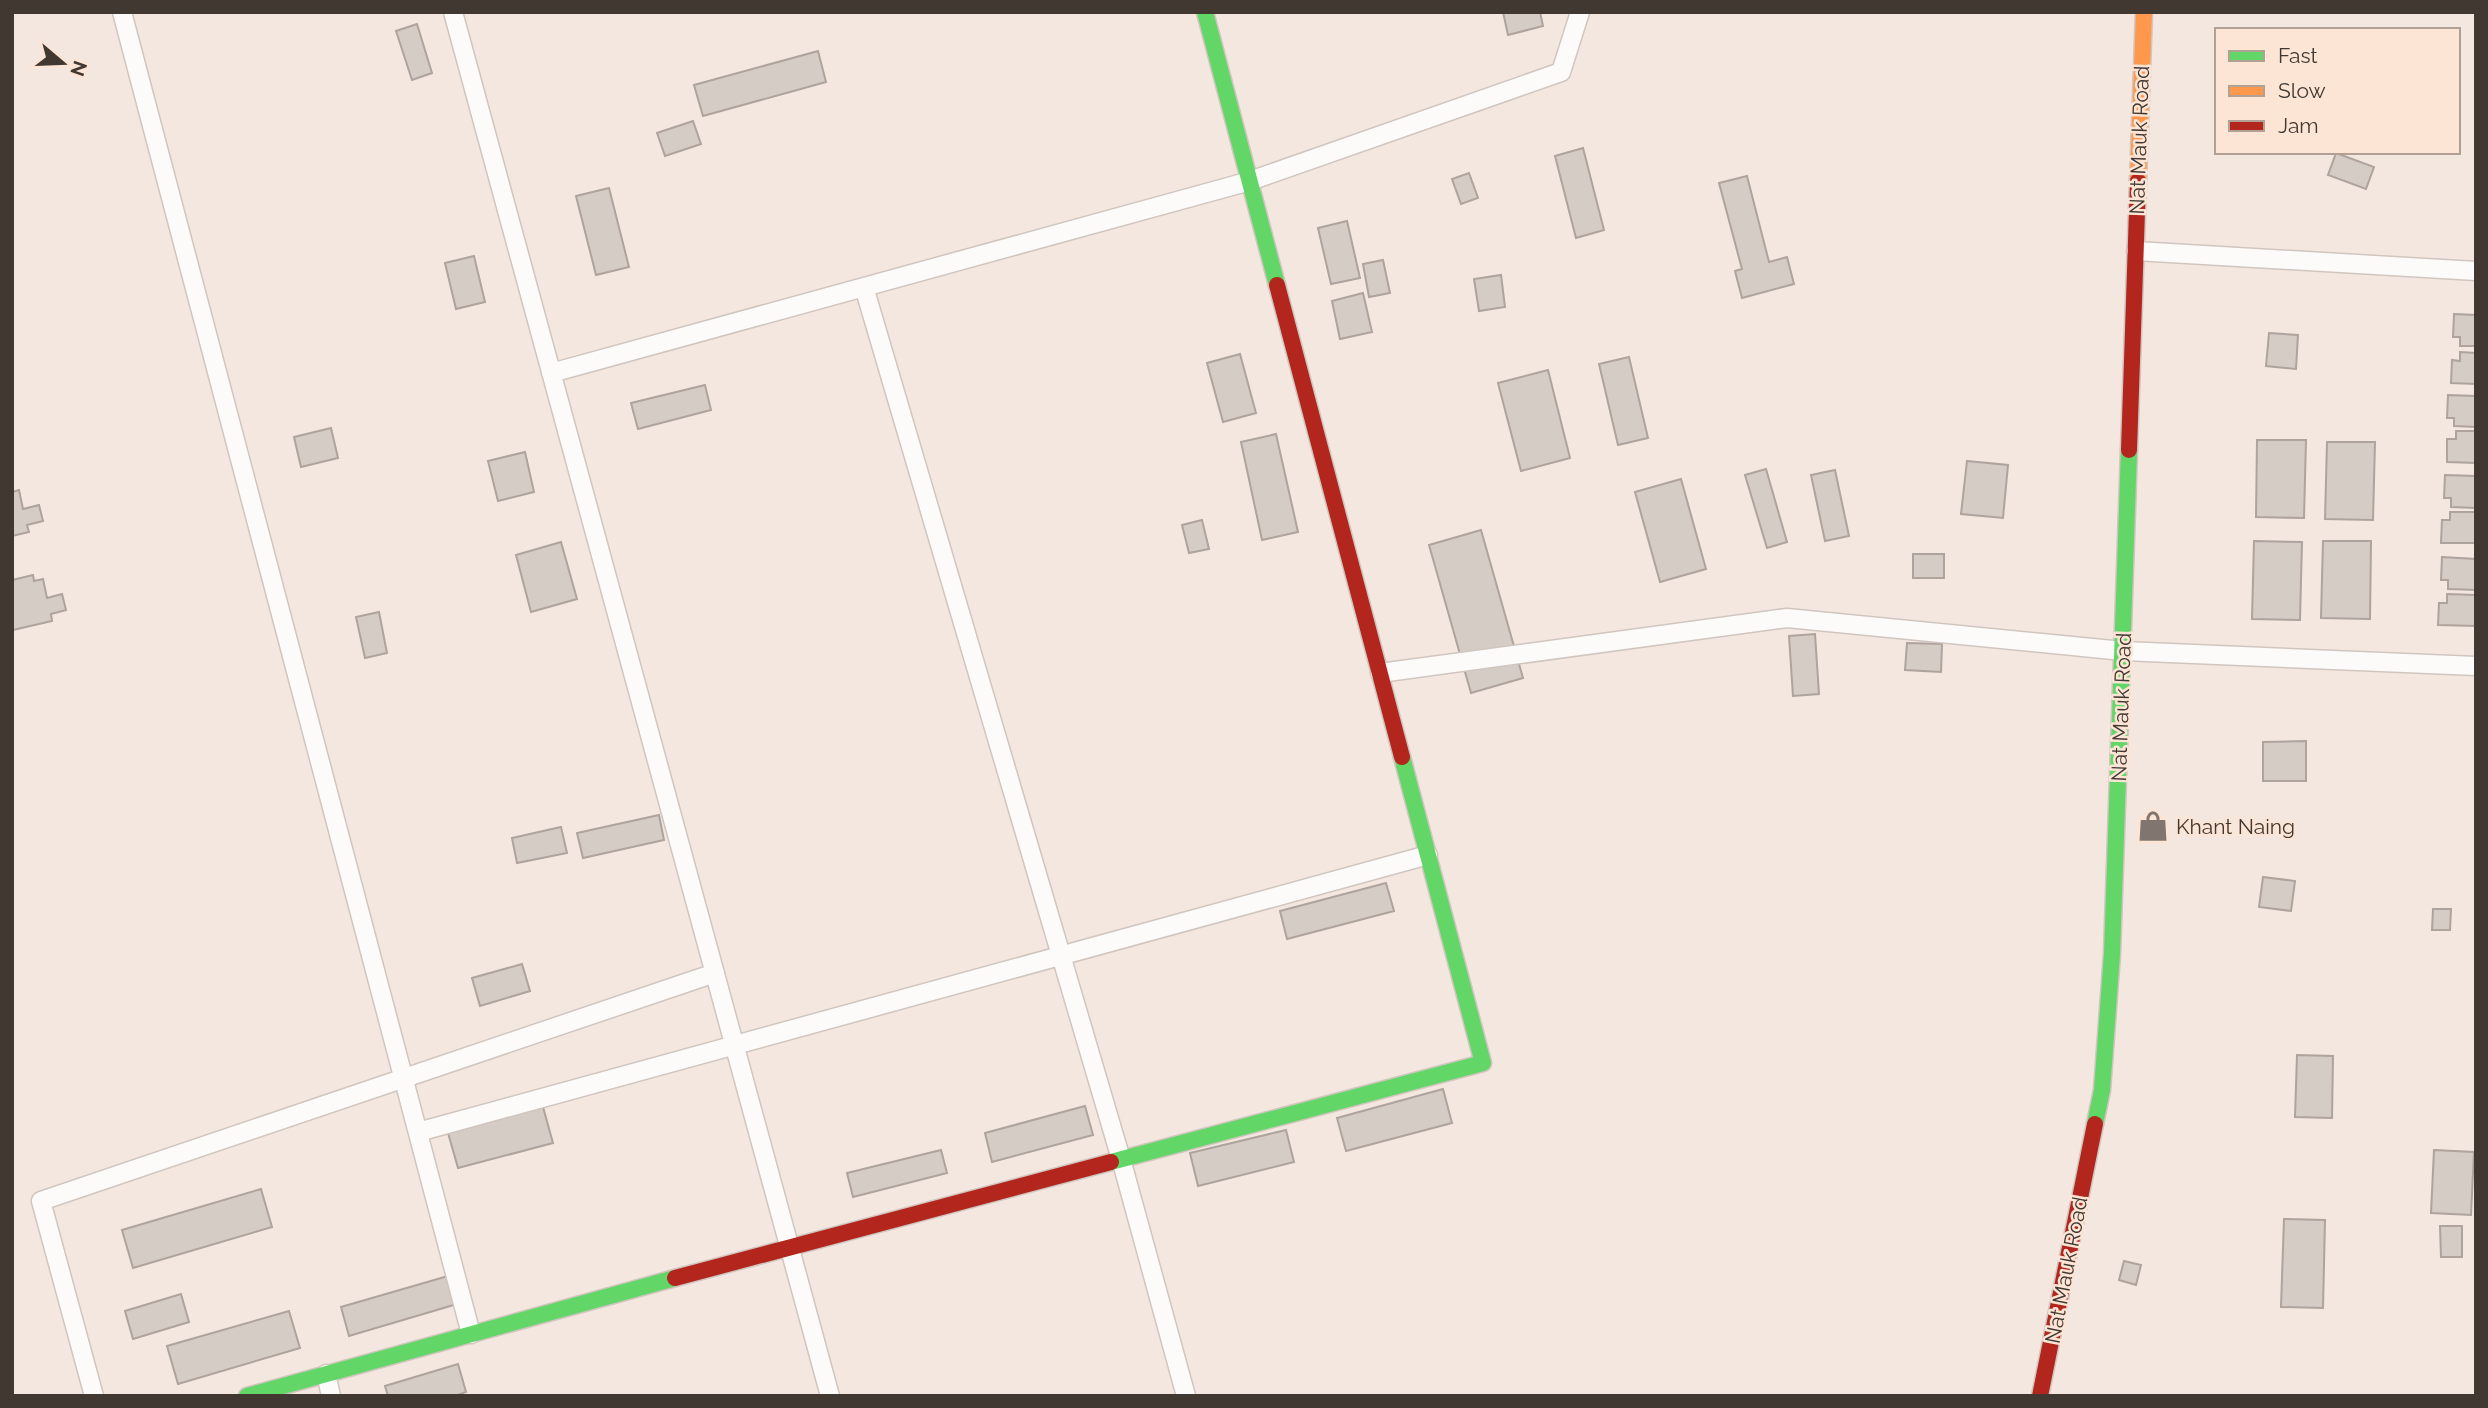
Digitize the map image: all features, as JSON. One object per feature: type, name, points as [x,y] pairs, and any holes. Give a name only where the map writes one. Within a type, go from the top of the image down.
[{"type":"main road","points":[[247,1396],[789,1247],[1483,1063],[1205,12]]},
{"type":"main road","name":"Nat Mauk Road","points":[[2040,1396],[2102,1090],[2112,954],[2144,12]]},
{"type":"street","points":[[122,12],[471,1334]]},
{"type":"street","points":[[453,12],[830,1396]]},
{"type":"street","points":[[551,373],[1250,181],[1561,72],[1580,12]]},
{"type":"street","points":[[2136,251],[2476,271]]},
{"type":"street","points":[[864,287],[1121,1159],[1186,1396]]},
{"type":"street","points":[[1380,673],[1787,618],[2123,651],[2476,666]]},
{"type":"street","points":[[418,1132],[1428,855]]},
{"type":"street","points":[[94,1396],[41,1201],[403,1076],[715,973]]},
{"type":"street","points":[[327,1374],[331,1396]]},
{"type":"building","points":[[1503,12],[1540,12],[1543,26],[1508,35]]},
{"type":"building","points":[[417,24],[432,73],[412,80],[396,31]]},
{"type":"building","points":[[818,51],[826,82],[703,116],[694,85]]},
{"type":"building","points":[[693,121],[701,144],[665,156],[657,133]]},
{"type":"building","points":[[1583,148],[1604,230],[1576,238],[1555,156]]},
{"type":"building","points":[[2336,154],[2374,167],[2366,189],[2328,175]]},
{"type":"building","points":[[1469,173],[1478,198],[1461,204],[1452,179]]},
{"type":"building","points":[[1747,176],[1769,262],[1787,257],[1794,284],[1742,298],[1735,271],[1742,269],[1719,183]]},
{"type":"building","points":[[609,188],[629,267],[596,275],[576,196]]},
{"type":"building","points":[[1347,221],[1360,278],[1331,284],[1318,228]]},
{"type":"building","points":[[474,256],[485,302],[456,309],[445,263]]},
{"type":"building","points":[[1383,260],[1390,293],[1369,297],[1363,264]]},
{"type":"building","points":[[1501,275],[1505,307],[1479,311],[1474,279]]},
{"type":"building","points":[[1363,293],[1372,332],[1340,339],[1332,301]]},
{"type":"building","points":[[2454,314],[2476,315],[2476,346],[2460,346],[2460,337],[2453,337]]},
{"type":"building","points":[[2269,333],[2298,335],[2296,369],[2266,366]]},
{"type":"building","points":[[2460,352],[2476,353],[2476,384],[2451,383],[2452,360],[2460,361]]},
{"type":"building","points":[[1240,354],[1256,413],[1223,422],[1207,363]]},
{"type":"building","points":[[1629,357],[1648,438],[1618,445],[1599,364]]},
{"type":"building","points":[[1548,370],[1570,458],[1521,471],[1498,383]]},
{"type":"building","points":[[705,385],[711,410],[638,429],[631,403]]},
{"type":"building","points":[[2448,395],[2476,396],[2476,427],[2454,426],[2454,418],[2447,418]]},
{"type":"building","points":[[331,428],[338,458],[301,467],[294,437]]},
{"type":"building","points":[[2456,431],[2476,431],[2476,463],[2447,462],[2447,439],[2456,439]]},
{"type":"building","points":[[1276,434],[1298,532],[1262,540],[1241,442]]},
{"type":"building","points":[[2257,440],[2306,440],[2304,518],[2256,517]]},
{"type":"building","points":[[2327,442],[2375,442],[2373,520],[2325,519]]},
{"type":"building","points":[[525,452],[534,492],[498,501],[488,461]]},
{"type":"building","points":[[1967,461],[2008,465],[2003,518],[1961,514]]},
{"type":"building","points":[[1766,469],[1787,542],[1767,548],[1745,475]]},
{"type":"building","points":[[1835,470],[1849,536],[1825,541],[1811,475]]},
{"type":"building","points":[[2445,475],[2476,476],[2476,508],[2451,507],[2451,498],[2444,498]]},
{"type":"building","points":[[1681,479],[1706,569],[1660,582],[1635,492]]},
{"type":"building","points":[[19,490],[23,509],[39,505],[43,521],[27,525],[29,532],[12,536],[12,492]]},
{"type":"building","points":[[2450,512],[2476,512],[2476,543],[2441,543],[2442,520],[2450,520]]},
{"type":"building","points":[[1202,520],[1209,549],[1189,553],[1182,525]]},
{"type":"building","points":[[1481,530],[1523,678],[1471,693],[1429,545]]},
{"type":"building","points":[[2254,541],[2302,542],[2300,620],[2252,619]]},
{"type":"building","points":[[2323,541],[2371,541],[2370,619],[2321,618]]},
{"type":"building","points":[[561,542],[577,599],[531,612],[516,555]]},
{"type":"building","points":[[1913,554],[1944,554],[1944,578],[1913,578]]},
{"type":"building","points":[[2442,557],[2476,559],[2476,590],[2448,589],[2448,580],[2441,580]]},
{"type":"building","points":[[33,575],[34,581],[43,579],[47,598],[62,594],[66,610],[51,614],[52,621],[13,630],[12,580]]},
{"type":"building","points":[[2447,594],[2476,595],[2476,626],[2438,625],[2439,603],[2447,603]]},
{"type":"building","points":[[379,612],[387,653],[365,658],[356,617]]},
{"type":"building","points":[[1815,634],[1819,694],[1793,696],[1789,636]]},
{"type":"building","points":[[1907,643],[1942,644],[1941,672],[1905,670]]},
{"type":"building","points":[[2306,741],[2306,781],[2263,781],[2263,742]]},
{"type":"building","points":[[659,815],[664,840],[583,858],[577,833]]},
{"type":"building","points":[[561,827],[567,853],[517,863],[512,838]]},
{"type":"building","points":[[2263,877],[2295,881],[2291,911],[2259,907]]},
{"type":"building","points":[[1386,883],[1394,911],[1287,939],[1280,911]]},
{"type":"building","points":[[2433,909],[2451,909],[2450,930],[2432,930]]},
{"type":"building","points":[[522,964],[530,991],[480,1006],[472,978]]},
{"type":"building","points":[[2297,1055],[2333,1056],[2332,1118],[2295,1117]]},
{"type":"building","points":[[1443,1089],[1452,1123],[1346,1151],[1337,1118]]},
{"type":"building","points":[[1085,1106],[1093,1135],[992,1162],[985,1133]]},
{"type":"building","points":[[543,1107],[553,1143],[458,1168],[448,1133]]},
{"type":"building","points":[[1286,1130],[1294,1162],[1198,1186],[1190,1153]]},
{"type":"building","points":[[941,1150],[947,1173],[853,1197],[847,1173]]},
{"type":"building","points":[[2434,1150],[2474,1152],[2471,1215],[2431,1213]]},
{"type":"building","points":[[261,1189],[272,1227],[133,1268],[122,1230]]},
{"type":"building","points":[[2284,1219],[2325,1220],[2323,1308],[2281,1307]]},
{"type":"building","points":[[2440,1226],[2462,1226],[2462,1257],[2441,1257]]},
{"type":"building","points":[[2124,1261],[2141,1265],[2136,1285],[2119,1280]]},
{"type":"building","points":[[448,1276],[457,1304],[349,1336],[341,1307]]},
{"type":"building","points":[[181,1294],[189,1322],[133,1339],[125,1311]]},
{"type":"building","points":[[289,1311],[300,1348],[178,1384],[167,1346]]},
{"type":"building","points":[[458,1364],[466,1392],[455,1396],[388,1396],[385,1386]]},
{"type":"traffic: fast","points":[[1205,12],[1277,285]]},
{"type":"traffic: fast","points":[[2095,1124],[2102,1090],[2112,954],[2129,450]]},
{"type":"traffic: fast","points":[[1111,1162],[1483,1063],[1402,757]]},
{"type":"traffic: fast","points":[[247,1396],[675,1278]]},
{"type":"traffic: slow","points":[[2138,181],[2144,12]]},
{"type":"traffic: jam","points":[[2129,450],[2138,181]]},
{"type":"traffic: jam","points":[[1277,285],[1402,757]]},
{"type":"traffic: jam","points":[[2040,1396],[2095,1124]]},
{"type":"traffic: jam","points":[[675,1278],[1111,1162]]},
{"type":"place","name":"Khant Naing","points":[[2153,826]]}]
